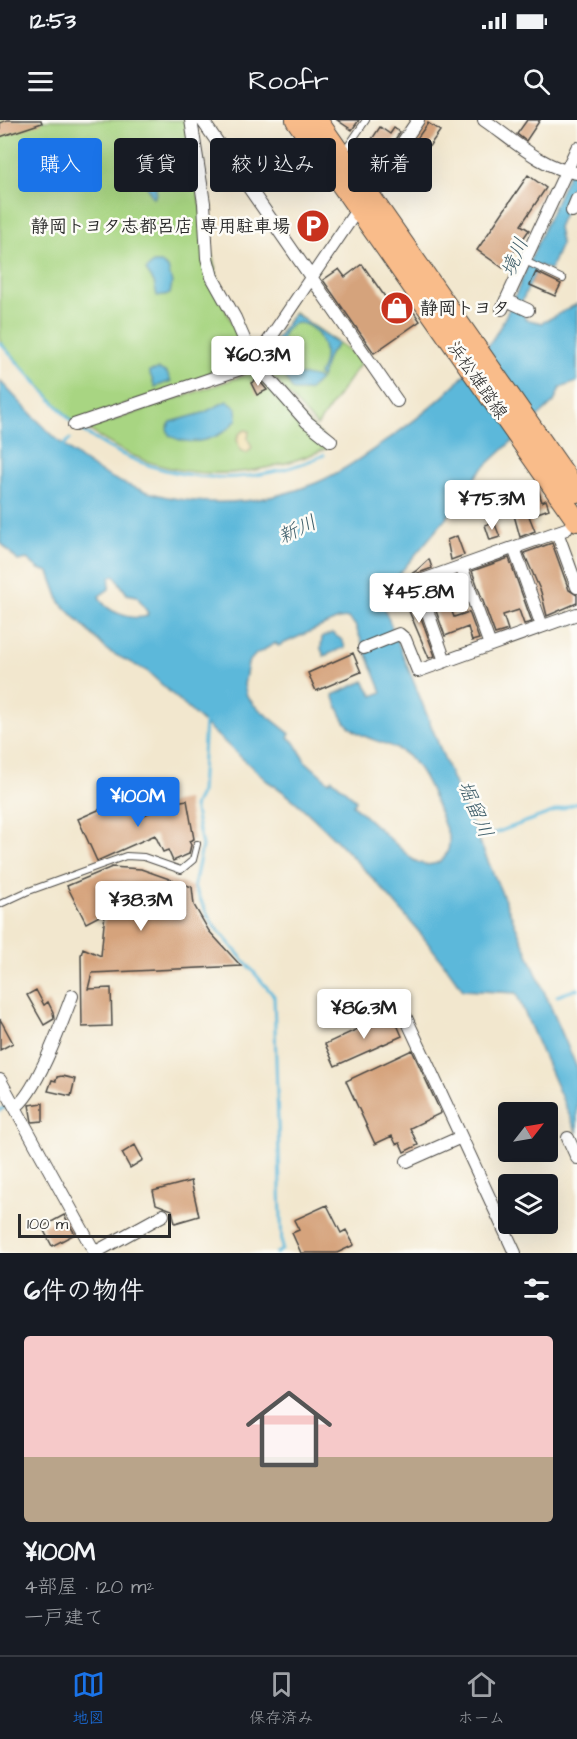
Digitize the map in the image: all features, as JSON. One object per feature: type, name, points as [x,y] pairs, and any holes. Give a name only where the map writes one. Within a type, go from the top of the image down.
[{"type":"main road","name":"浜松雄踏線","points":[[296,120],[363,200],[530,439],[577,492]]},
{"type":"main road","name":"浜松雄踏線","points":[[316,120],[342,155],[363,200]]},
{"type":"main road","name":"浜松雄踏線","points":[[530,439],[567,527]]},
{"type":"street","points":[[191,120],[204,203],[209,268],[254,362],[307,422],[331,441]]},
{"type":"street","points":[[202,120],[397,401]]},
{"type":"street","points":[[74,425],[252,365],[310,276],[418,120]]},
{"type":"street","points":[[484,120],[545,162],[570,172]]},
{"type":"street","points":[[528,310],[507,304],[570,172],[577,148]]},
{"type":"street","points":[[395,590],[567,527],[577,587]]},
{"type":"street","points":[[514,548],[542,626]]},
{"type":"street","points":[[461,566],[490,645]]},
{"type":"street","points":[[417,582],[445,661]]},
{"type":"street","points":[[364,648],[395,634],[405,639],[418,670],[577,614]]},
{"type":"street","points":[[8,1103],[25,1098],[55,1039],[72,996]]},
{"type":"street","points":[[400,1005],[515,1253]]},
{"type":"street","points":[[0,1080],[8,1103],[95,1253],[163,1215]]},
{"type":"street","points":[[407,1161],[461,1137]]},
{"type":"street","points":[[568,1137],[577,1158]]},
{"type":"lane","points":[[342,155],[366,120]]},
{"type":"lane","points":[[526,261],[563,279]]},
{"type":"lane","points":[[0,904],[26,892],[126,856],[144,857],[181,870],[193,860],[197,844]]},
{"type":"green space","points":[[0,120],[186,120],[189,138],[114,138],[114,192],[198,191],[224,306],[250,362],[73,422],[0,342]]},
{"type":"green space","points":[[294,312],[363,360],[317,426],[260,363]]},
{"type":"green space","points":[[257,371],[332,446],[300,459],[269,467],[237,472],[207,473],[176,469],[146,461],[117,448],[88,429]]},
{"type":"sand","points":[[245,430],[249,431],[248,439],[252,448],[247,453],[240,450],[237,439],[239,434]]},
{"type":"water","name":"新川","points":[[577,155],[577,184],[558,227],[561,244],[550,270],[539,265],[521,303],[525,319],[542,323],[577,304],[577,382],[560,388],[554,402],[478,473],[464,497],[389,586],[383,605],[450,773],[577,1068],[577,1133],[516,993],[463,990],[400,909],[330,834],[292,798],[267,781],[147,671],[108,651],[60,602],[49,572],[39,569],[27,559],[18,561],[0,542],[0,381],[39,422],[82,460],[108,476],[136,488],[166,497],[227,502],[287,493],[316,483],[334,475],[399,432],[444,396],[483,353],[507,313]],"holes":[[[114,575],[127,594],[137,596],[148,613],[147,616],[134,617],[120,614],[102,602],[99,596],[109,589],[110,578]],[[348,618],[355,625],[382,692],[373,696],[364,681],[333,695],[347,724],[361,734],[402,752],[409,757],[422,774],[449,837],[447,852],[439,862],[427,864],[412,859],[353,805],[356,800],[332,779],[329,782],[305,761],[296,744],[288,737],[290,734],[254,705],[247,696],[244,685],[248,663],[256,654],[276,643],[278,646],[338,619]]]},
{"type":"water","points":[[153,263],[161,263],[168,268],[172,283],[170,294],[157,296],[154,282],[146,270]]},
{"type":"water","points":[[294,313],[338,344],[328,356],[321,378],[318,375],[324,360],[323,346],[318,335],[310,327],[300,323],[291,325],[284,334],[280,350],[275,350],[276,340]]},
{"type":"water","points":[[275,352],[280,352],[283,362],[293,373],[320,380],[308,391],[293,391],[278,365]]},
{"type":"water","points":[[159,369],[167,373],[171,381],[155,387],[149,371]]},
{"type":"water","points":[[227,401],[236,408],[237,419],[215,437],[187,441],[169,435],[167,428],[171,422],[203,413]]},
{"type":"water","points":[[332,633],[342,640],[345,647],[324,656],[321,649],[322,637]]},
{"type":"building","points":[[7,120],[41,120],[42,123],[0,137],[0,123]]},
{"type":"building","points":[[337,120],[359,120],[352,130]]},
{"type":"building","points":[[527,120],[540,120],[526,141],[517,134]]},
{"type":"building","points":[[428,123],[440,131],[432,142],[432,138],[417,138]]},
{"type":"building","points":[[380,127],[390,134],[394,128],[400,132],[396,138],[373,138]]},
{"type":"building","points":[[528,175],[546,188],[521,225],[529,230],[503,268],[477,250]]},
{"type":"building","name":"静岡トヨタ","points":[[362,264],[390,304],[403,296],[420,321],[374,353],[323,280],[339,269],[345,277]]},
{"type":"building","points":[[536,272],[561,284],[555,296],[530,285]]},
{"type":"building","points":[[258,379],[267,390],[257,395],[251,383]]},
{"type":"building","points":[[517,483],[522,495],[538,489],[542,502],[546,500],[549,509],[529,516],[535,531],[520,537],[509,497],[490,504],[487,493]]},
{"type":"building","points":[[494,522],[500,537],[490,540],[485,525]]},
{"type":"building","points":[[457,536],[464,555],[451,560],[447,540]]},
{"type":"building","points":[[552,543],[569,590],[577,595],[577,603],[547,616],[541,592],[524,553]]},
{"type":"building","points":[[509,558],[532,622],[524,624],[519,610],[503,615],[508,630],[495,634],[472,571]]},
{"type":"building","points":[[429,559],[432,568],[405,578],[416,571]]},
{"type":"building","points":[[456,577],[461,591],[446,596],[454,617],[469,612],[479,639],[472,641],[468,627],[445,636],[430,586]]},
{"type":"building","points":[[412,593],[435,656],[429,658],[403,597]]},
{"type":"building","points":[[353,653],[361,672],[316,691],[308,673]]},
{"type":"building","points":[[130,796],[139,817],[175,802],[187,800],[194,839],[189,841],[191,845],[189,854],[173,861],[168,850],[163,852],[155,835],[97,861],[78,819]]},
{"type":"building","points":[[112,867],[141,869],[192,887],[194,905],[209,931],[241,966],[92,973],[88,989],[111,988],[112,1026],[82,1027],[81,955],[83,948],[101,956],[105,913],[86,923],[67,886]]},
{"type":"building","points":[[36,990],[44,1005],[48,1002],[53,1012],[54,1019],[44,1025],[27,995]]},
{"type":"building","points":[[392,1013],[402,1036],[335,1066],[325,1044]]},
{"type":"building","points":[[0,1019],[13,1043],[0,1050]]},
{"type":"building","points":[[412,1050],[441,1113],[410,1128],[418,1145],[404,1152],[400,1143],[396,1144],[392,1136],[375,1144],[346,1081]]},
{"type":"building","points":[[57,1077],[75,1079],[71,1096],[48,1091],[52,1080],[56,1081]]},
{"type":"building","points":[[43,1103],[43,1121],[32,1122],[29,1105]]},
{"type":"building","points":[[135,1145],[143,1160],[130,1168],[122,1153]]},
{"type":"building","points":[[191,1181],[199,1216],[175,1223],[172,1210],[156,1204],[153,1191]]},
{"type":"building","points":[[327,1205],[341,1233],[346,1230],[354,1245],[337,1253],[301,1253],[292,1233],[299,1230],[294,1220]]},
{"type":"building","points":[[64,1215],[75,1234],[52,1246],[42,1227]]},
{"type":"waterway","points":[[0,343],[71,421]]},
{"type":"waterway","points":[[80,429],[108,447],[138,461],[168,471],[199,476],[230,477],[261,474],[293,467],[324,455]]},
{"type":"waterway","points":[[63,446],[70,439]]},
{"type":"waterway","points":[[566,621],[568,624],[577,621]]},
{"type":"waterway","points":[[205,720],[201,792],[194,806],[202,846],[194,887],[212,923],[274,996],[282,1250],[276,1253]]},
{"type":"waterway","name":"堀留川","points":[[487,836],[577,803]]},
{"type":"waterway","points":[[557,996],[577,989]]},
{"type":"waterway","points":[[0,1110],[9,1105]]},
{"type":"place","name":"静岡トヨタ志都呂店 専用駐車場","points":[[313,226]]},
{"type":"place","name":"静岡トヨタ","points":[[397,308]]},
{"type":"water label","name":"境川","points":[[514,257]]}]
